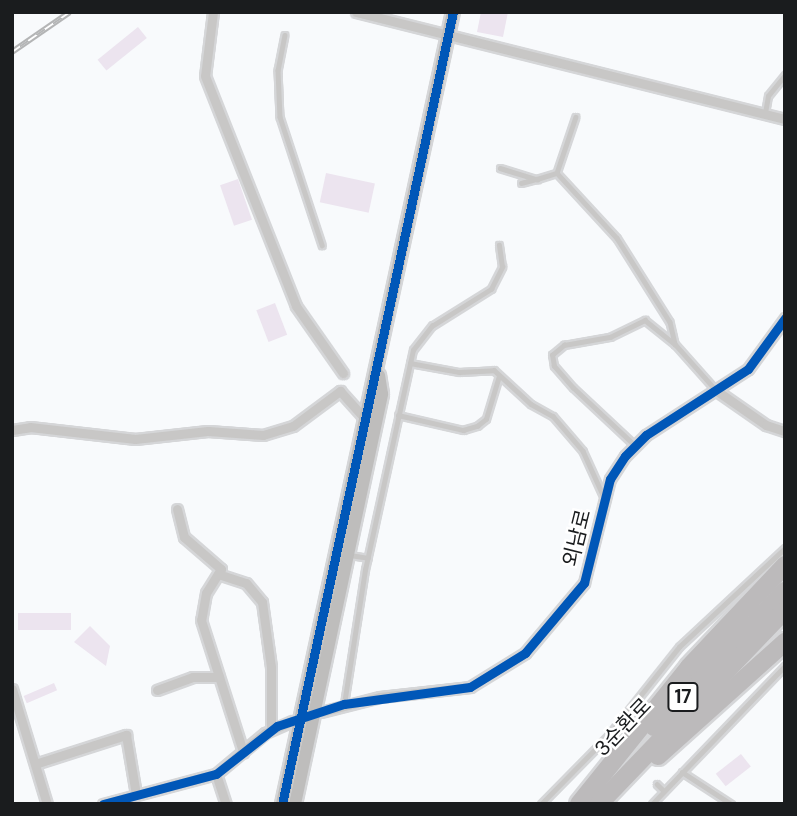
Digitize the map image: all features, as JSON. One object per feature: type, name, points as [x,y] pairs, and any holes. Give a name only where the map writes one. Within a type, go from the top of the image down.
[{"type":"highway","points":[[580,804],[695,660],[785,565]]},
{"type":"highway","name":"3순환로","points":[[580,804],[785,591]]},
{"type":"highway","name":"3순환로","points":[[600,804],[785,610]]},
{"type":"highway","points":[[600,804],[785,642]]},
{"type":"street","points":[[213,12],[205,76],[296,306],[343,373]]},
{"type":"street","points":[[356,12],[785,119]]},
{"type":"street","points":[[295,804],[363,418],[379,375],[453,12]]},
{"type":"street","name":"외남로","points":[[321,712],[344,704],[470,687],[525,653],[584,583],[610,479],[635,445],[717,391],[758,359],[785,318]]},
{"type":"street","points":[[282,804],[382,394],[379,375]]},
{"type":"street","points":[[12,430],[30,427],[135,439],[208,431],[263,435],[300,422],[340,391],[363,418]]},
{"type":"street","points":[[717,391],[766,425],[785,431]]},
{"type":"street","points":[[177,509],[184,537],[215,559],[218,574],[201,608],[243,752]]},
{"type":"street","points":[[218,574],[246,583],[261,602],[271,667],[271,729]]},
{"type":"street","points":[[157,690],[184,679],[219,677]]},
{"type":"street","points":[[12,689],[47,804]]},
{"type":"street","points":[[103,804],[216,774],[271,729],[292,721]]},
{"type":"street","points":[[35,764],[127,735],[136,794]]},
{"type":"street","points":[[216,774],[226,804]]},
{"type":"lane","points":[[285,35],[278,70],[280,117],[322,245]]},
{"type":"lane","points":[[765,116],[768,96],[785,75]]},
{"type":"lane","points":[[557,173],[576,117]]},
{"type":"lane","points":[[500,168],[537,178]]},
{"type":"lane","points":[[522,183],[557,173]]},
{"type":"lane","points":[[557,173],[617,237],[670,323],[675,344]]},
{"type":"lane","points":[[344,704],[368,558],[410,363],[423,333],[491,289],[502,267],[499,245]]},
{"type":"lane","points":[[635,445],[573,388],[554,366],[552,355],[564,345],[610,337],[645,320],[675,344],[717,391]]},
{"type":"lane","points":[[410,363],[459,372],[494,370],[553,416],[583,451],[605,498]]},
{"type":"lane","points":[[398,415],[463,430],[477,426],[486,419],[499,376]]},
{"type":"lane","points":[[541,804],[609,735],[679,647],[785,548]]},
{"type":"lane","points":[[341,554],[368,558]]},
{"type":"lane","points":[[652,804],[785,666]]},
{"type":"lane","points":[[609,735],[619,746]]},
{"type":"lane","points":[[682,772],[731,804]]},
{"type":"lane","points":[[657,783],[664,791]]},
{"type":"building","points":[[481,12],[508,12],[503,37],[477,32]]},
{"type":"building","points":[[138,27],[147,38],[106,71],[98,60]]},
{"type":"building","points":[[326,173],[375,183],[369,213],[320,202]]},
{"type":"building","points":[[238,179],[252,220],[234,226],[220,185]]},
{"type":"building","points":[[275,303],[287,335],[269,342],[256,310]]},
{"type":"building","points":[[18,613],[71,613],[71,630],[18,630]]},
{"type":"building","points":[[90,626],[110,646],[106,666],[74,642]]},
{"type":"building","points":[[54,683],[57,690],[27,703],[24,696]]},
{"type":"building","points":[[741,754],[751,767],[726,786],[716,774]]},
{"type":"railway","points":[[12,52],[70,12]]},
{"type":"cycle path","points":[[282,804],[453,12]]},
{"type":"cycle path","points":[[103,804],[216,774],[277,726],[344,704],[470,687],[525,653],[584,583],[610,479],[625,456],[646,435],[748,369],[785,318]]}]
